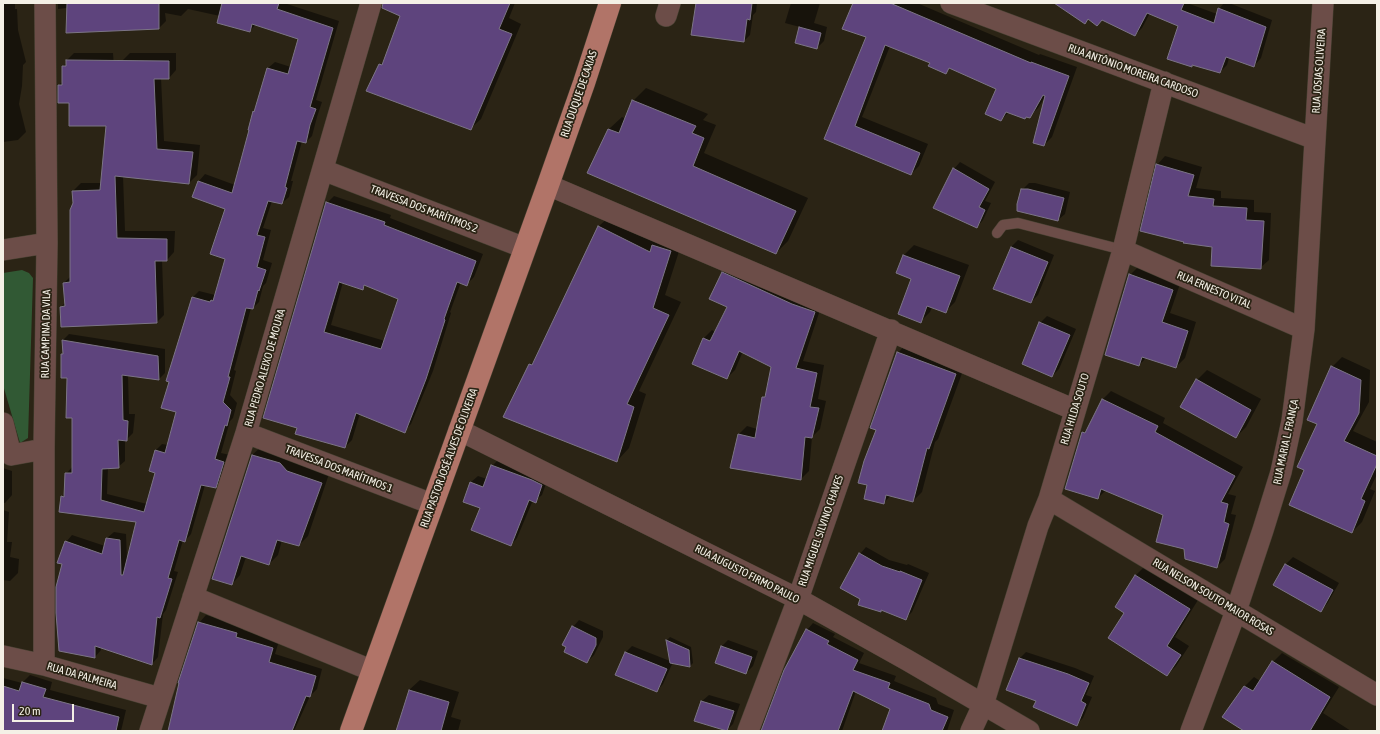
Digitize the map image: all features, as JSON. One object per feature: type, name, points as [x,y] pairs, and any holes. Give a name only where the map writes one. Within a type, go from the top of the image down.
[{"type":"main road","name":"RUA DUQUE DE CAXIAS","points":[[548,185],[610,3]]},
{"type":"main road","name":"RUA PASTOR JOSÉ ALVES DE OLIVEIRA","points":[[351,731],[548,185]]},
{"type":"street","name":"RUA CAMPINA DA VILA","points":[[44,664],[44,449],[48,243],[45,3]]},
{"type":"street","name":"RUA PEDRO ALEIXO DE MOURA","points":[[150,731],[246,433],[371,3]]},
{"type":"street","name":"RUA ANTÔNIO MOREIRA CARDOSO","points":[[951,3],[995,11],[1164,82],[1315,139]]},
{"type":"street","name":"RUA JOSIAS OLIVEIRA","points":[[1315,139],[1324,3]]},
{"type":"street","name":"RUA HILDA SOUTO","points":[[971,731],[983,705],[1038,526],[1049,499],[1123,250],[1164,82]]},
{"type":"street","name":"RUA MARIA L. FRANÇA","points":[[1191,731],[1236,611],[1263,530],[1281,472],[1292,421],[1304,329],[1315,139]]},
{"type":"street","name":"TRAVESSA DOS MARÍTIMOS 2","points":[[322,170],[525,248]]},
{"type":"street","points":[[548,185],[891,330],[1075,410]]},
{"type":"street","points":[[3,250],[48,243]]},
{"type":"street","name":"RUA ERNESTO VITAL","points":[[1123,250],[1304,329]]},
{"type":"street","name":"RUA MIGUEL SILVINO CHAVES","points":[[748,731],[798,599],[891,330]]},
{"type":"street","points":[[3,423],[7,456],[44,449]]},
{"type":"street","name":"RUA AUGUSTO FIRMO PAULO","points":[[459,430],[798,599],[1029,731]]},
{"type":"street","name":"TRAVESSA DOS MARÍTIMOS 1","points":[[246,433],[432,504]]},
{"type":"street","name":"RUA NELSON SOUTO MAIOR ROSAS","points":[[1049,499],[1377,695]]},
{"type":"street","points":[[193,597],[373,671]]},
{"type":"street","name":"RUA DA PALMEIRA","points":[[3,656],[44,664],[160,698]]},
{"type":"lane","points":[[997,233],[1003,224],[1018,223],[1123,250]]},
{"type":"green space","points":[[22,270],[29,273],[33,278],[28,438],[20,443],[3,385],[3,273]]},
{"type":"building","points":[[67,3],[159,3],[159,29],[66,33]]},
{"type":"building","points":[[222,3],[279,3],[277,9],[333,28],[310,107],[316,109],[310,125],[306,143],[297,141],[282,204],[268,201],[257,235],[265,237],[257,267],[266,270],[259,291],[258,290],[253,309],[246,308],[228,377],[230,377],[223,402],[231,410],[215,459],[224,462],[216,488],[201,485],[185,542],[179,540],[168,578],[172,579],[160,618],[157,617],[152,665],[95,646],[95,658],[59,651],[56,613],[56,587],[62,564],[57,563],[65,541],[102,554],[106,538],[120,540],[121,575],[123,575],[136,522],[59,512],[61,496],[64,497],[65,473],[72,473],[72,418],[66,418],[67,378],[61,378],[61,354],[63,354],[62,340],[158,356],[159,380],[122,375],[123,420],[128,421],[127,441],[118,440],[119,468],[102,469],[101,500],[144,512],[155,473],[149,471],[155,450],[165,453],[176,412],[161,408],[169,382],[166,381],[192,297],[210,302],[211,300],[213,301],[225,259],[210,254],[225,209],[192,197],[198,181],[232,193],[253,111],[254,112],[267,68],[288,74],[298,39],[252,24],[250,32],[217,23]]},
{"type":"building","points":[[383,3],[510,3],[499,29],[512,34],[471,130],[366,91],[379,64],[382,65],[400,16],[382,8]]},
{"type":"building","points":[[696,3],[752,3],[750,20],[747,19],[744,42],[691,35]]},
{"type":"building","points":[[853,3],[890,3],[1031,63],[1069,76],[1044,146],[1033,143],[1045,96],[1043,95],[1030,118],[1026,117],[1025,119],[1006,112],[1001,121],[985,114],[996,89],[949,68],[946,74],[928,66],[930,63],[885,45],[855,126],[920,153],[911,175],[824,139],[866,37],[842,29]]},
{"type":"building","points":[[1054,3],[1184,3],[1181,10],[1214,23],[1218,8],[1266,27],[1254,67],[1226,57],[1220,73],[1192,65],[1192,67],[1167,59],[1178,26],[1147,13],[1135,36],[1102,20],[1097,26],[1088,19],[1085,24]]},
{"type":"building","points":[[799,27],[821,33],[817,49],[795,43]]},
{"type":"building","points":[[66,60],[169,61],[169,79],[154,79],[157,149],[193,152],[189,184],[115,176],[117,238],[167,239],[167,261],[155,261],[157,323],[61,327],[60,307],[65,306],[63,283],[70,282],[70,210],[73,203],[72,191],[100,190],[106,126],[69,126],[69,103],[58,103],[58,85],[62,85],[62,66],[66,66]]},
{"type":"building","points":[[632,100],[696,126],[692,133],[704,138],[693,166],[796,211],[776,254],[587,173],[608,129],[619,133]]},
{"type":"building","points":[[1156,164],[1194,175],[1188,196],[1214,199],[1213,206],[1247,208],[1246,220],[1264,221],[1261,269],[1211,266],[1212,247],[1183,243],[1184,242],[1140,231]]},
{"type":"building","points":[[953,168],[989,189],[979,207],[985,210],[977,228],[933,208]]},
{"type":"building","points":[[1021,189],[1028,189],[1064,198],[1058,221],[1017,211],[1017,204]]},
{"type":"building","points":[[326,202],[385,222],[384,225],[476,261],[467,286],[457,282],[426,379],[405,433],[356,413],[345,448],[295,434],[297,428],[263,418]],"holes":[[[339,282],[363,290],[364,285],[398,299],[381,349],[324,332]]]},
{"type":"building","points":[[598,226],[650,252],[652,245],[671,251],[653,308],[669,315],[627,404],[634,407],[617,462],[503,417],[529,364],[532,365]]},
{"type":"building","points":[[1011,247],[1048,262],[1031,303],[993,289]]},
{"type":"building","points":[[903,255],[960,276],[946,313],[927,306],[921,323],[898,314],[911,279],[896,273]]},
{"type":"building","points":[[722,272],[792,304],[815,312],[796,368],[817,373],[810,407],[819,408],[812,438],[805,437],[801,480],[730,468],[738,434],[755,438],[762,397],[765,397],[771,367],[739,351],[727,379],[692,364],[703,338],[710,341],[727,307],[709,299]]},
{"type":"building","points":[[1129,274],[1173,290],[1162,322],[1188,331],[1176,368],[1142,357],[1139,366],[1105,355]]},
{"type":"building","points":[[1039,322],[1070,335],[1052,377],[1022,364]]},
{"type":"building","points":[[897,352],[956,374],[929,449],[927,448],[913,502],[886,495],[884,504],[864,499],[867,485],[858,483],[864,461],[876,430],[870,428]]},
{"type":"building","points":[[1331,366],[1361,380],[1359,413],[1344,441],[1377,456],[1377,464],[1361,499],[1365,501],[1352,533],[1289,505],[1304,470],[1297,467],[1317,424],[1307,420]]},
{"type":"building","points":[[1196,379],[1251,410],[1236,438],[1180,407]]},
{"type":"building","points":[[1102,399],[1158,426],[1155,432],[1235,476],[1221,502],[1228,504],[1224,522],[1229,524],[1217,568],[1185,559],[1184,549],[1156,542],[1163,515],[1101,489],[1098,499],[1065,489],[1082,432],[1085,433]]},
{"type":"building","points":[[252,455],[280,463],[287,471],[322,483],[299,546],[277,540],[269,565],[241,556],[232,585],[212,579]]},
{"type":"building","points":[[491,465],[542,485],[536,503],[529,500],[511,546],[471,530],[480,508],[463,502],[470,482],[483,487]]},
{"type":"building","points":[[859,553],[882,566],[900,571],[922,580],[906,620],[881,610],[881,612],[858,605],[860,599],[840,588]]},
{"type":"building","points":[[1285,564],[1333,590],[1321,612],[1273,585]]},
{"type":"building","points":[[1135,575],[1190,609],[1167,646],[1181,655],[1167,676],[1108,638],[1124,613],[1115,607]]},
{"type":"building","points":[[198,622],[237,633],[236,637],[273,648],[269,662],[316,676],[310,697],[306,696],[292,731],[168,731],[178,683]]},
{"type":"building","points":[[572,626],[596,638],[596,645],[587,663],[564,652],[566,647],[562,645]]},
{"type":"building","points":[[806,629],[829,641],[827,644],[858,660],[853,670],[890,683],[888,688],[929,704],[931,710],[948,717],[942,731],[882,731],[890,709],[853,691],[838,731],[761,731],[784,670]]},
{"type":"building","points":[[666,640],[689,650],[690,667],[670,663]]},
{"type":"building","points":[[721,646],[752,657],[746,674],[715,663]]},
{"type":"building","points":[[625,652],[667,669],[657,692],[615,675]]},
{"type":"building","points":[[1019,658],[1068,674],[1089,683],[1081,701],[1086,704],[1077,726],[1033,707],[1036,701],[1006,690]]},
{"type":"building","points":[[1272,661],[1330,697],[1310,731],[1244,731],[1222,717],[1244,686],[1253,691]]},
{"type":"building","points":[[22,682],[46,689],[43,697],[119,717],[116,731],[3,731],[3,686],[19,691]]},
{"type":"building","points":[[409,690],[449,702],[441,731],[396,731]]},
{"type":"building","points":[[701,701],[734,711],[727,731],[694,721]]}]
